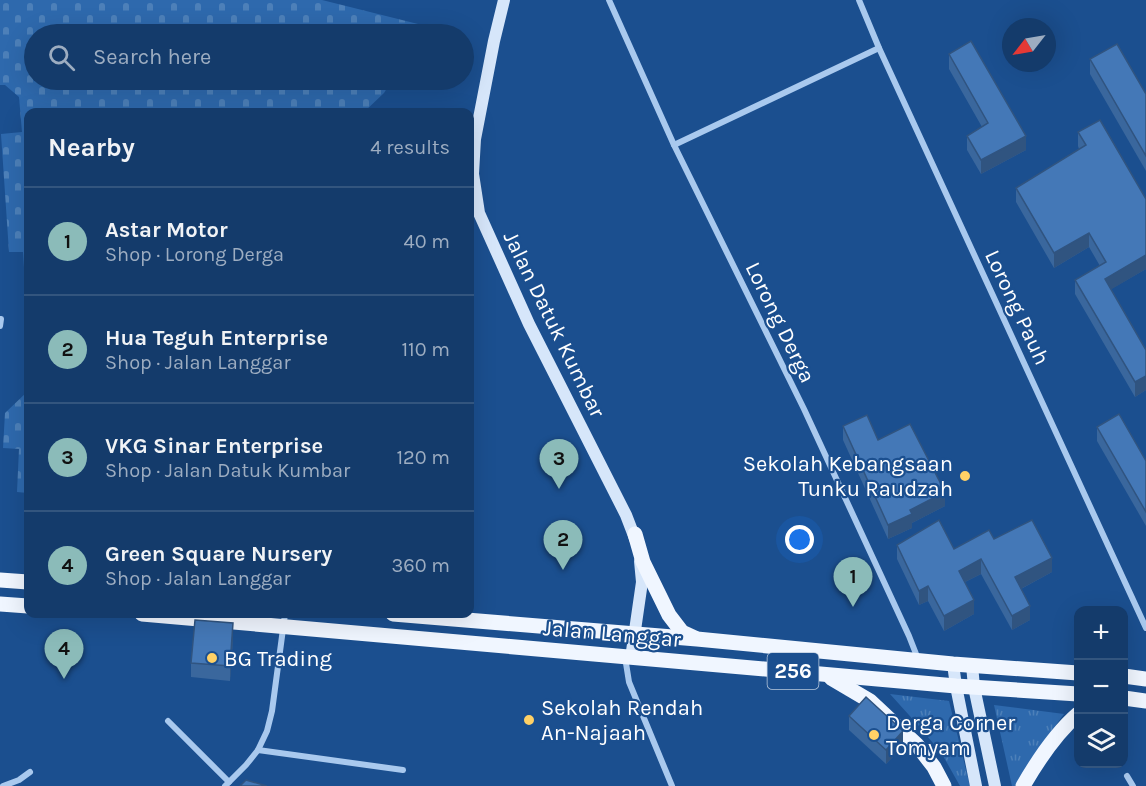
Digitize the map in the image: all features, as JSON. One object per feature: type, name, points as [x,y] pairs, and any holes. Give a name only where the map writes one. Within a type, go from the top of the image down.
[{"type":"main road","name":"Jalan Datuk Kumbar","points":[[474,156],[475,139],[504,0]]},
{"type":"main road","name":"Jalan Datuk Kumbar","points":[[474,180],[479,213],[529,324],[635,534],[642,582],[628,657]]},
{"type":"main road","points":[[635,534],[643,562],[669,615],[682,632],[697,639]]},
{"type":"main road","points":[[0,580],[24,582]]},
{"type":"main road","points":[[0,604],[24,606]]},
{"type":"main road","name":"Jalan Langgar","points":[[237,618],[284,620],[628,657],[956,686],[1074,694]]},
{"type":"main road","name":"Jalan Langgar","points":[[441,618],[1074,673]]},
{"type":"main road","points":[[953,664],[976,786]]},
{"type":"main road","points":[[972,665],[974,687],[995,786]]},
{"type":"main road","points":[[824,674],[870,700],[917,745],[934,767],[944,786]]},
{"type":"main road","points":[[1128,677],[1146,679]]},
{"type":"main road","points":[[1128,699],[1146,701]]},
{"type":"main road","points":[[1023,786],[1056,737],[1074,718]]},
{"type":"street","name":"Lorong Derga","points":[[609,0],[674,145],[804,410],[919,661]]},
{"type":"street","name":"Lorong Pauh","points":[[859,0],[1146,628]]},
{"type":"street","points":[[674,145],[879,48]]},
{"type":"street","points":[[168,721],[227,784],[258,750],[267,731],[272,711],[284,620]]},
{"type":"street","points":[[628,657],[629,682],[672,786]]},
{"type":"street","points":[[258,750],[403,770]]},
{"type":"street","points":[[3,786],[19,780],[30,772]]},
{"type":"street","points":[[1127,776],[1133,786]]},
{"type":"green space","points":[[0,0],[322,0],[418,24],[24,24],[24,90],[386,90],[368,108],[24,108],[24,268],[23,252],[9,252],[1,134],[22,132],[19,97],[5,85],[0,85]]},
{"type":"green space","points":[[24,395],[24,493],[17,492],[19,449],[3,448],[5,413]]},
{"type":"green space","points":[[890,694],[949,701],[970,786],[960,786],[942,754]]},
{"type":"green space","points":[[994,705],[1064,714],[1035,753],[1015,786],[1012,786]]},
{"type":"building","points":[[971,41],[1026,136],[981,160],[967,136],[988,123],[949,54]]},
{"type":"building","points":[[1117,44],[1146,94],[1146,156],[1090,59]]},
{"type":"building","points":[[1100,120],[1146,199],[1146,255],[1105,279],[1146,350],[1146,376],[1135,382],[1075,280],[1106,262],[1089,233],[1054,253],[1016,188],[1086,145],[1078,132]]},
{"type":"building","points":[[1119,414],[1146,461],[1146,512],[1097,427]]},
{"type":"building","points":[[867,415],[878,440],[910,424],[945,492],[910,510],[912,514],[888,525],[843,426]]},
{"type":"building","points":[[939,520],[954,549],[989,530],[994,539],[1032,520],[1052,558],[1015,577],[1030,606],[1012,616],[981,559],[959,571],[974,600],[944,616],[928,586],[919,591],[897,545]]},
{"type":"building","name":"BG Trading","points":[[195,620],[233,623],[230,666],[191,663]]},
{"type":"building","points":[[866,697],[903,731],[886,750],[849,716]]},
{"type":"building","points":[[246,780],[267,786],[240,786]]},
{"type":"place","name":"Sekolah Kebangsaan Tunku Raudzah","points":[[965,476]]},
{"type":"place","name":"VKG Sinar Enterprise","points":[[559,489]]},
{"type":"place","name":"Hua Teguh Enterprise","points":[[563,570]]},
{"type":"place","name":"Astar Motor","points":[[853,607]]},
{"type":"place","name":"BG Trading","points":[[212,658]]},
{"type":"place","name":"Green Square Nursery","points":[[64,679]]},
{"type":"place","name":"Sekolah Rendah An-Najaah","points":[[529,720]]},
{"type":"place","name":"Derga Corner Tomyam","points":[[874,735]]}]
